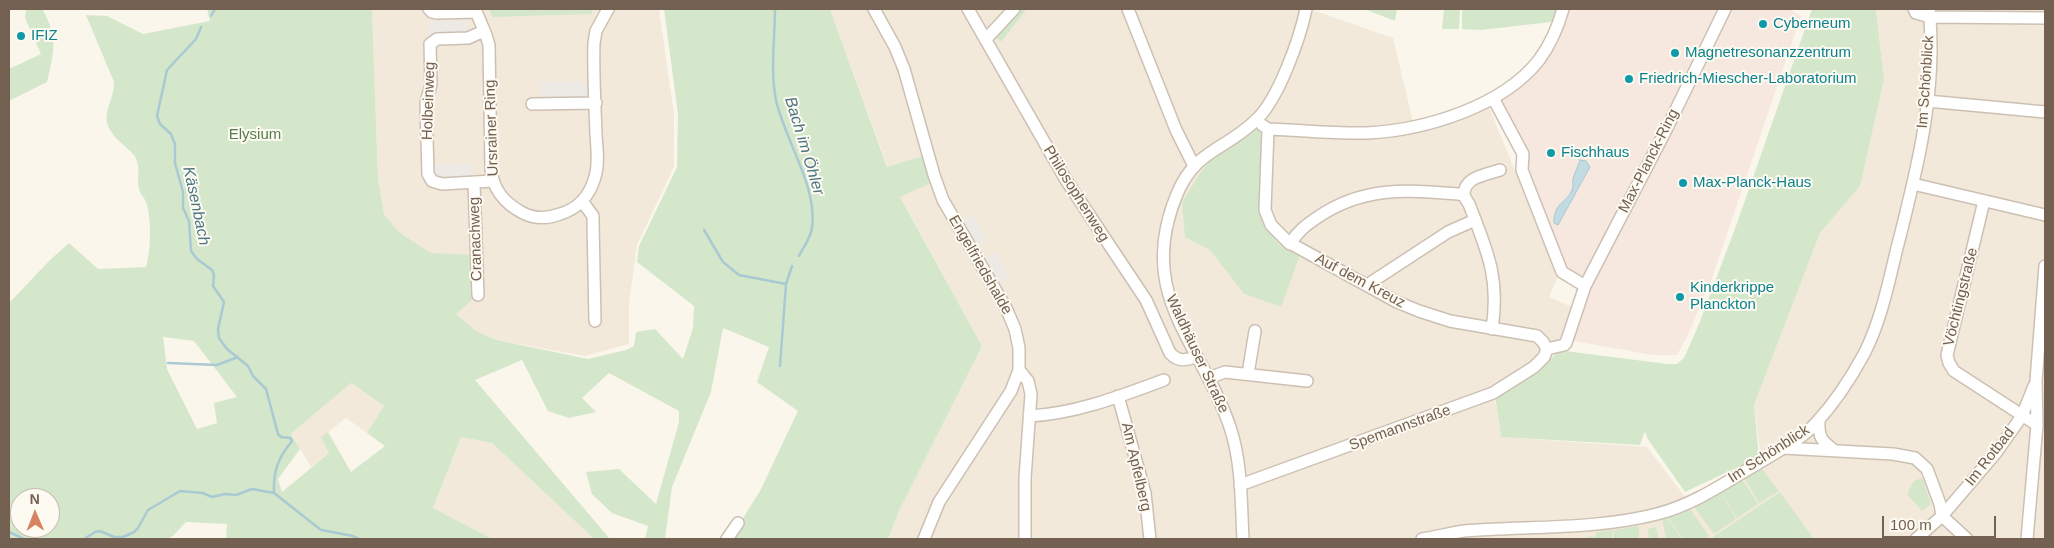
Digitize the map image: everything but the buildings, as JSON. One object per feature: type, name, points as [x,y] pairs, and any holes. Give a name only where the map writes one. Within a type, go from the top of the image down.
[{"type":"street","points":[[429,9],[437,13],[475,10]]},
{"type":"street","name":"Ursrainer Ring","points":[[475,10],[489,45],[491,169],[493,181],[498,192],[506,202],[534,217],[547,218],[562,214],[582,201],[590,190],[596,173],[594,40],[608,9]]},
{"type":"street","name":"Engelfriedshalde","points":[[874,9],[895,47],[904,69],[943,200],[1001,298],[1012,322],[1019,348],[1018,370],[1011,391],[1000,412],[939,502],[924,539]]},
{"type":"street","name":"Philosophenweg","points":[[968,9],[1067,182],[1146,300],[1170,353],[1174,357],[1185,361],[1196,356]]},
{"type":"street","points":[[986,38],[1014,9]]},
{"type":"street","points":[[1128,9],[1179,138],[1194,166]]},
{"type":"street","name":"Waldhäuser Straße","points":[[1243,539],[1237,453],[1231,430],[1170,299],[1163,271],[1164,237],[1172,205],[1184,179],[1194,166],[1206,154],[1258,120],[1276,90],[1301,30],[1306,9]]},
{"type":"street","points":[[1258,120],[1268,129],[1357,133],[1397,129],[1451,116],[1494,98],[1520,79],[1537,62],[1553,36],[1563,9]]},
{"type":"street","name":"Max-Planck-Ring","points":[[1546,349],[1566,343],[1585,286],[1725,9]]},
{"type":"street","name":"Im Schönblick","points":[[1422,539],[1461,532],[1604,524],[1659,514],[1701,496],[1806,433],[1842,390],[1864,353],[1884,298],[1913,184],[1927,101],[1930,59],[1929,13],[1916,13],[1914,9]]},
{"type":"street","points":[[1929,13],[2045,18]]},
{"type":"street","name":"Holbeinweg","points":[[484,31],[468,38],[438,39],[430,44],[431,84],[426,103],[428,178],[442,184],[493,181]]},
{"type":"street","points":[[1494,98],[1523,154],[1522,170],[1562,272],[1585,286]]},
{"type":"street","points":[[1927,101],[2045,112]]},
{"type":"street","points":[[532,104],[596,103]]},
{"type":"street","name":"Auf dem Kreuz","points":[[1268,129],[1265,210],[1271,225],[1290,244],[1367,284],[1397,302],[1450,321],[1538,336],[1544,342],[1546,349]]},
{"type":"street","points":[[1492,329],[1495,300],[1493,273],[1488,252],[1464,196],[1464,190],[1470,180],[1500,170]]},
{"type":"street","name":"Cranachweg","points":[[474,183],[478,295]]},
{"type":"street","points":[[1913,184],[2045,215]]},
{"type":"street","points":[[1290,244],[1303,227],[1336,205],[1364,195],[1409,191],[1459,194],[1464,196]]},
{"type":"street","points":[[582,201],[592,216],[593,222],[595,321]]},
{"type":"street","name":"Vöchtingstraße","points":[[1984,201],[1946,355],[1954,371],[2022,416]]},
{"type":"street","points":[[1367,284],[1448,232],[1475,220]]},
{"type":"street","points":[[2027,539],[2037,425],[2036,381],[2045,266]]},
{"type":"street","points":[[1248,374],[1255,331]]},
{"type":"street","name":"Spemannstraße","points":[[1240,486],[1486,396],[1501,389],[1534,367],[1544,357],[1546,349]]},
{"type":"street","points":[[1018,370],[1030,387],[1025,478],[1025,539]]},
{"type":"street","points":[[1208,378],[1217,373],[1225,372],[1308,381]]},
{"type":"street","points":[[1029,416],[1070,410],[1164,380]]},
{"type":"street","name":"Im Rotbad","points":[[1916,539],[1942,516],[1995,454],[2022,416],[2036,381]]},
{"type":"street","name":"Am Apfelberg","points":[[1118,396],[1145,493],[1150,539]]},
{"type":"street","name":"Im Rotbad","points":[[2022,416],[2037,425]]},
{"type":"street","points":[[1818,420],[1818,430],[1822,442],[1837,452]]},
{"type":"street","points":[[1782,448],[1893,454],[1915,458],[1926,469],[1940,504],[1942,516],[1967,539]]},
{"type":"street","points":[[727,539],[738,523]]},
{"type":"shaded area","points":[[372,9],[659,9],[674,114],[674,167],[637,245],[629,303],[629,344],[585,356],[497,340],[476,331],[436,298],[431,253],[399,232],[384,214],[378,178]]},
{"type":"shaded area","points":[[830,9],[1006,9],[990,32],[1001,42],[1027,9],[1310,9],[1393,38],[1414,126],[1487,102],[1558,277],[1549,297],[1572,307],[1564,345],[1494,394],[1501,437],[1647,447],[1689,502],[1762,465],[1754,405],[1820,233],[1860,185],[1884,80],[1876,9],[2045,9],[2045,539],[888,539],[899,511],[982,346],[895,187]],"holes":[[[1232,138],[1261,138],[1260,213],[1265,226],[1279,244],[1281,307],[1244,294],[1210,250],[1182,202],[1202,170]]]},
{"type":"shaded area","points":[[1565,9],[1789,9],[1801,16],[1713,275],[1688,335],[1677,355],[1653,355],[1574,341],[1565,336],[1583,288],[1556,275],[1515,170],[1521,154],[1492,100],[1522,80]]},
{"type":"shaded area","points":[[466,20],[468,38],[429,34],[429,21]]},
{"type":"shaded area","points":[[541,82],[583,82],[583,85],[590,85],[590,98],[541,99]]},
{"type":"shaded area","points":[[434,164],[474,164],[474,176],[435,178]]},
{"type":"shaded area","points":[[973,215],[988,240],[971,250],[956,224]]},
{"type":"shaded area","points":[[996,252],[1010,278],[1000,284],[985,258]]},
{"type":"shaded area","points":[[351,383],[384,406],[367,433],[346,418],[322,437],[329,453],[311,467],[291,434]]},
{"type":"shaded area","points":[[461,437],[492,443],[594,539],[493,539],[433,508]]},
{"type":"green space","points":[[26,9],[43,10],[53,37],[53,53],[47,82],[9,101],[9,69],[41,54],[25,18]]},
{"type":"green space","name":"Elysium","points":[[207,9],[372,9],[378,178],[384,214],[399,232],[431,253],[475,255],[478,295],[456,314],[476,331],[497,340],[588,359],[626,350],[634,346],[636,332],[655,329],[683,359],[693,328],[694,306],[637,262],[639,246],[677,167],[678,114],[664,9],[830,9],[887,167],[923,156],[931,183],[900,197],[982,346],[899,511],[888,539],[730,539],[760,491],[798,411],[757,382],[769,347],[723,328],[711,392],[672,487],[665,539],[645,539],[648,526],[612,513],[592,494],[586,472],[619,469],[656,504],[679,422],[679,411],[609,373],[582,398],[596,412],[569,418],[548,411],[522,360],[475,380],[610,539],[594,539],[492,443],[461,437],[433,508],[493,539],[226,539],[227,524],[186,522],[173,536],[167,539],[9,539],[9,303],[69,243],[98,269],[146,267],[149,252],[149,217],[146,202],[138,185],[138,164],[134,155],[115,137],[107,123],[106,118],[114,82],[86,15],[107,16],[143,34],[210,21]],"holes":[[[163,337],[194,341],[237,397],[214,403],[217,423],[197,429],[167,369]],[[351,383],[384,406],[367,433],[385,446],[351,472],[328,432],[321,437],[329,453],[282,492],[278,479],[300,449],[291,434]]]},
{"type":"green space","points":[[489,9],[593,9],[591,14],[492,17]]},
{"type":"green space","points":[[1006,9],[1027,9],[1001,42],[990,32]]},
{"type":"green space","points":[[1364,9],[1397,9],[1395,21]]},
{"type":"green space","points":[[1444,9],[1460,9],[1459,29],[1442,29]]},
{"type":"green space","points":[[1462,9],[1563,9],[1559,21],[1481,30],[1462,29]]},
{"type":"green space","points":[[1812,9],[1876,9],[1884,80],[1860,186],[1820,233],[1754,405],[1759,457],[1685,492],[1647,438],[1645,431],[1640,445],[1501,437],[1495,396],[1537,370],[1556,354],[1565,351],[1667,364],[1677,364],[1684,358],[1736,226]]},
{"type":"green space","points":[[1258,120],[1261,138],[1260,213],[1265,226],[1279,244],[1300,255],[1281,307],[1244,294],[1210,250],[1185,237],[1182,202],[1202,170],[1232,138]]},
{"type":"green space","points":[[1762,469],[1779,491],[1759,503],[1744,478]]},
{"type":"green space","points":[[1922,478],[1931,504],[1922,511],[1907,494],[1914,481]]},
{"type":"green space","points":[[1742,479],[1758,504],[1737,518],[1720,491]]},
{"type":"green space","points":[[1720,491],[1736,519],[1714,534],[1692,504]]},
{"type":"green space","points":[[1780,492],[1814,539],[1715,539],[1713,537]]},
{"type":"green space","points":[[1688,506],[1709,536],[1704,539],[1683,539],[1667,516]]},
{"type":"green space","points":[[1666,516],[1682,539],[1666,539],[1662,518]]},
{"type":"green space","points":[[1639,526],[1639,539],[1614,539],[1614,530]]},
{"type":"green space","points":[[1656,527],[1659,539],[1649,539],[1648,529]]},
{"type":"green space","points":[[1613,530],[1612,539],[1587,539],[1588,536],[1595,537],[1596,532]]},
{"type":"water","points":[[1580,160],[1586,161],[1590,167],[1558,225],[1554,223],[1554,216],[1558,207],[1573,189],[1573,179]]},
{"type":"waterway","points":[[211,16],[215,9]]},
{"type":"waterway","name":"Bach im Öhler","points":[[775,9],[773,66],[776,100],[780,116],[806,180],[813,212],[809,239],[799,256]]},
{"type":"waterway","name":"Käsenbach","points":[[201,27],[196,39],[167,70],[157,116],[160,124],[171,134],[175,144],[175,163],[183,192],[183,208],[189,221],[191,251],[197,259],[212,270],[214,275],[213,286],[224,302],[218,329],[219,338],[227,349],[248,366],[253,376],[266,389],[278,434],[281,437],[290,438],[292,441],[277,465],[274,478],[274,493],[321,530],[353,536],[359,539]]},
{"type":"waterway","points":[[704,230],[723,262],[739,275],[786,284]]},
{"type":"waterway","name":"Bach im Öhler","points":[[780,366],[786,284],[792,266]]},
{"type":"waterway","points":[[168,363],[217,365],[238,357]]},
{"type":"waterway","points":[[84,539],[100,531],[114,537],[123,537],[134,532],[148,510],[180,491],[203,493],[212,497],[225,494],[236,495],[252,489],[274,493]]},
{"type":"waterway","points":[[9,532],[24,539]]},
{"type":"place","name":"Cyberneum","points":[[1763,24]]},
{"type":"place","name":"IFIZ","points":[[21,36]]},
{"type":"place","name":"Magnetresonanzzentrum","points":[[1675,53]]},
{"type":"place","name":"Friedrich-Miescher-Laboratorium","points":[[1629,79]]},
{"type":"place","name":"Fischhaus","points":[[1551,153]]},
{"type":"place","name":"Max-Planck-Haus","points":[[1683,183]]},
{"type":"place","name":"Kinderkrippe Planckton","points":[[1680,297]]}]
